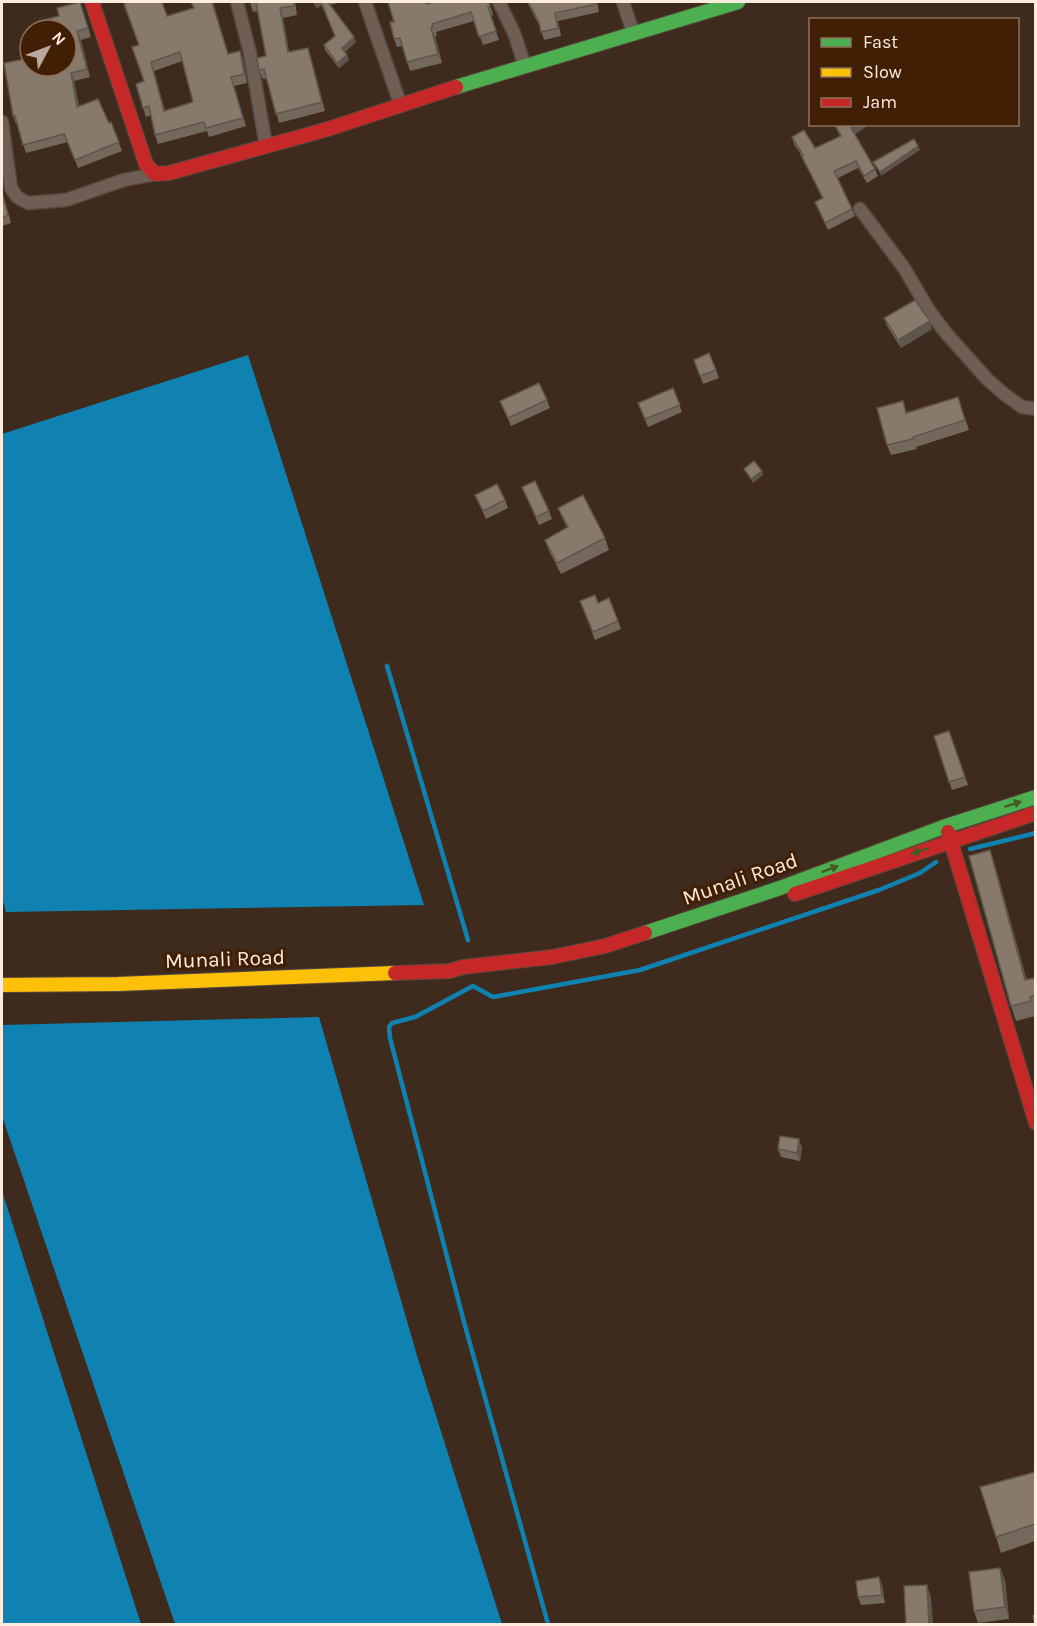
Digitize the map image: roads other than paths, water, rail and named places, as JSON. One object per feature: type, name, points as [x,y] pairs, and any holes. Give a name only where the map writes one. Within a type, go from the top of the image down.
[{"type":"main road","points":[[92,2],[146,164],[155,174],[169,173],[328,129],[633,32],[738,2]]},
{"type":"main road","name":"Munali Road","points":[[2,985],[118,984],[450,971],[463,967],[552,957],[605,946],[780,888],[946,825],[1035,797]]},
{"type":"main road","name":"Munali Road","points":[[450,971],[465,978],[554,967],[607,957],[1035,813]]},
{"type":"main road","points":[[946,825],[1035,1123]]},
{"type":"street","points":[[237,2],[250,53],[266,146]]},
{"type":"street","points":[[365,2],[401,106]]},
{"type":"street","points":[[499,2],[514,33],[525,66]]},
{"type":"street","points":[[623,2],[633,32]]},
{"type":"street","points":[[2,122],[11,188],[17,197],[28,203],[66,200],[124,180],[155,174]]},
{"type":"street","points":[[860,209],[904,268],[930,312],[946,333],[987,379],[1004,394],[1022,407],[1035,410]]},
{"type":"water","points":[[248,355],[424,905],[6,912],[2,898],[2,434]]},
{"type":"water","points":[[319,1017],[418,1359],[502,1624],[175,1624],[2,1116],[2,1025]]},
{"type":"water","points":[[2,1191],[141,1624],[2,1624]]},
{"type":"waterway","points":[[387,666],[468,940]]},
{"type":"waterway","points":[[970,849],[1036,833]]},
{"type":"waterway","points":[[548,1624],[464,1322],[389,1027],[392,1023],[415,1017],[473,986],[493,997],[640,970],[879,890],[920,873],[936,862]]}]
